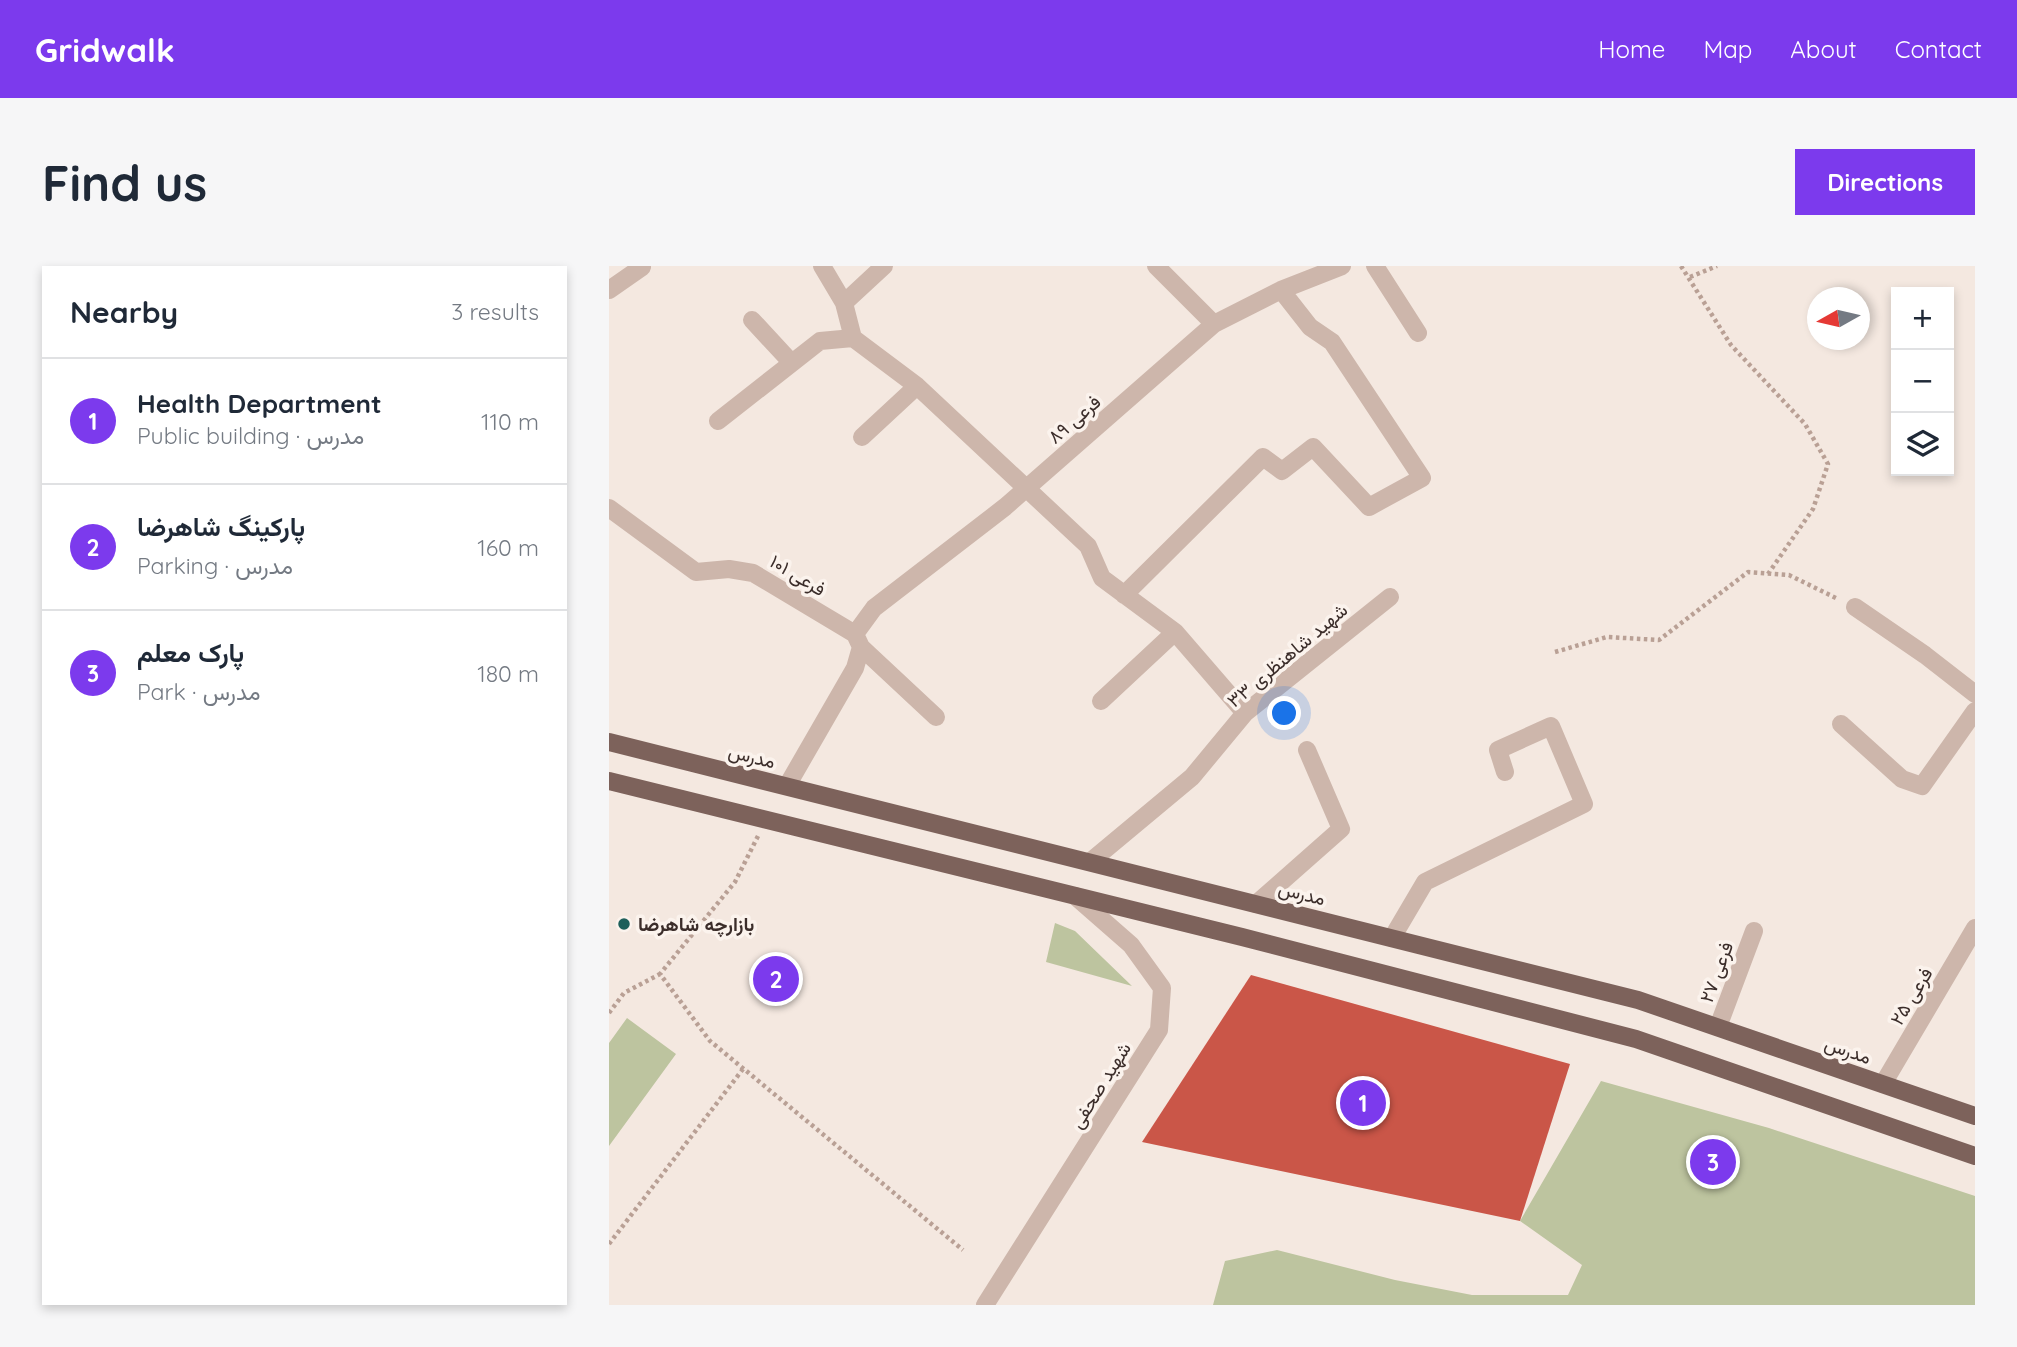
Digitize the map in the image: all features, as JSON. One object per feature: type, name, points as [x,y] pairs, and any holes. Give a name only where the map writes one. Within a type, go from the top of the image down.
[{"type":"main road","name":"مدرس","points":[[609,742],[1639,1000],[1975,1116]]},
{"type":"main road","points":[[609,781],[1636,1039],[1975,1156]]},
{"type":"street","points":[[822,266],[845,303],[853,338],[917,386],[1088,545],[1102,578],[1175,632],[1245,713]]},
{"type":"street","points":[[845,303],[884,266]]},
{"type":"street","points":[[1156,266],[1214,324]]},
{"type":"street","points":[[1375,266],[1418,333]]},
{"type":"street","points":[[609,290],[642,267]]},
{"type":"street","name":"فرعی ۸۹","points":[[787,786],[855,668],[858,641],[874,608],[957,546],[1214,324],[1281,289],[1333,268]]},
{"type":"street","points":[[1124,594],[1263,457],[1282,471],[1313,447],[1369,507],[1422,478],[1332,342],[1310,327],[1281,289]]},
{"type":"street","points":[[752,320],[790,361]]},
{"type":"street","points":[[718,421],[790,361],[820,341],[853,338]]},
{"type":"street","points":[[862,437],[917,386]]},
{"type":"street","name":"فرعی ۱۰۱","points":[[609,508],[696,572],[729,569],[753,573],[858,641],[936,717]]},
{"type":"street","name":"۳۳ شهید شاهنظری","points":[[1090,862],[1192,777],[1245,713],[1390,597]]},
{"type":"street","points":[[1855,607],[1925,655],[1975,694]]},
{"type":"street","points":[[1101,701],[1175,632]]},
{"type":"street","points":[[1841,724],[1902,779],[1922,786],[1975,711]]},
{"type":"street","points":[[1392,938],[1425,882],[1584,804],[1551,726],[1498,750],[1505,772]]},
{"type":"street","points":[[1256,904],[1341,829],[1307,750]]},
{"type":"street","name":"شهید صحفی","points":[[985,1305],[1159,1030],[1162,988],[1131,945],[1075,896]]},
{"type":"street","name":"فرعی ۲۵","points":[[1883,1084],[1975,928]]},
{"type":"street","name":"فرعی ۲۷","points":[[1719,1027],[1754,931]]},
{"type":"path","points":[[1681,266],[1731,345],[1805,424],[1828,464],[1813,509],[1768,574]]},
{"type":"path","points":[[1690,278],[1717,266]]},
{"type":"path","points":[[1555,652],[1607,637],[1659,640],[1748,572],[1789,575],[1855,607]]},
{"type":"path","points":[[609,1013],[624,993],[660,974],[735,882],[767,820]]},
{"type":"path","points":[[660,974],[710,1041],[963,1250]]},
{"type":"path","points":[[609,1244],[743,1069]]},
{"type":"green space","points":[[1055,923],[1075,931],[1132,986],[1046,962]]},
{"type":"green space","points":[[627,1018],[676,1054],[609,1146],[609,1043]]},
{"type":"green space","points":[[1601,1081],[1769,1128],[1975,1196],[1975,1305],[1213,1305],[1225,1261],[1277,1250],[1395,1280],[1472,1295],[1568,1295],[1582,1265],[1520,1221]]},
{"type":"building","points":[[1251,975],[1570,1064],[1520,1221],[1142,1142]]},
{"type":"place","name":"بازارچه شاهرضا","points":[[624,924]]},
{"type":"place","name":"پارکینگ شاهرضا","points":[[776,979]]},
{"type":"place","name":"Health Department","points":[[1363,1103]]},
{"type":"place","name":"پارک معلم","points":[[1713,1162]]}]
